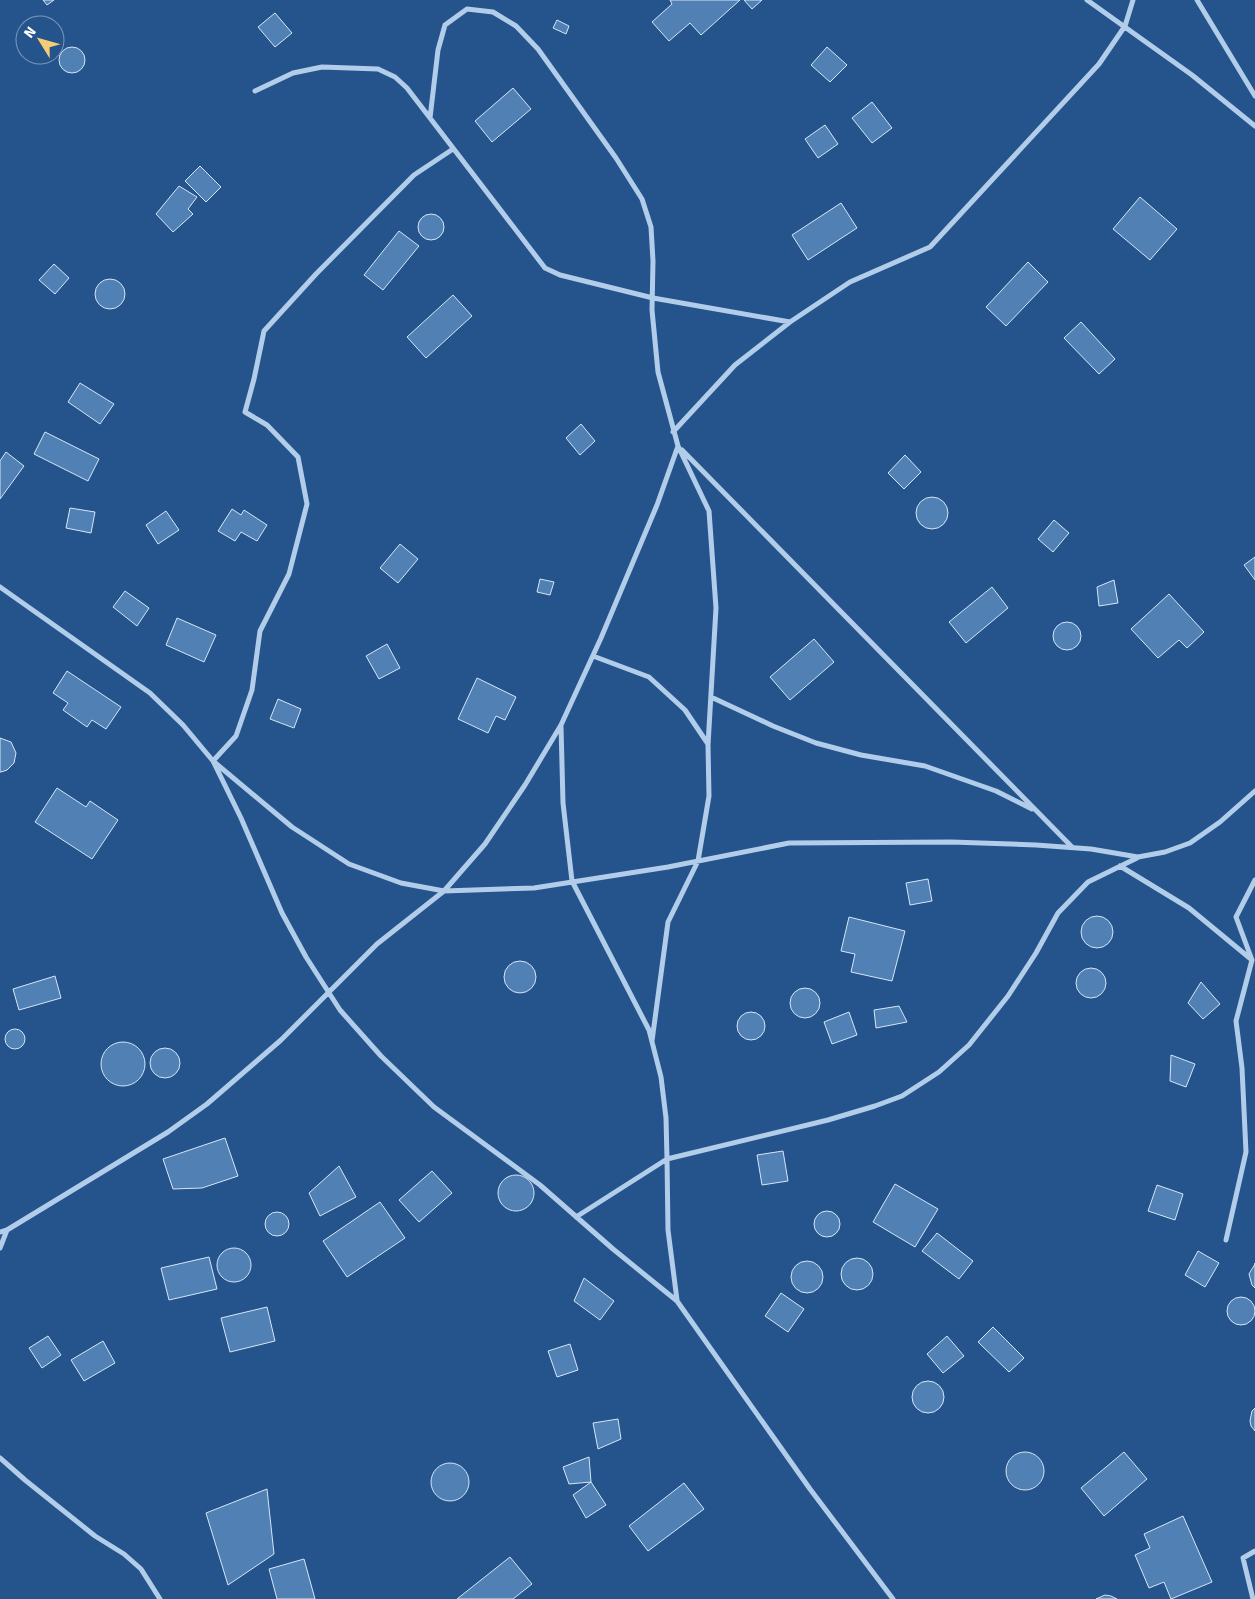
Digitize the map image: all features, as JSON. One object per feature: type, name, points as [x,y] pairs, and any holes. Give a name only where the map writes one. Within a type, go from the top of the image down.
[{"type":"street","points":[[1087,0],[1192,75],[1255,126]]},
{"type":"street","points":[[674,432],[735,365],[790,322],[850,282],[930,247],[1099,64],[1125,26],[1133,0]]},
{"type":"street","points":[[1197,0],[1255,96]]},
{"type":"street","points":[[430,118],[438,50],[446,25],[467,9],[493,12],[516,26],[538,49],[616,158],[642,199],[651,227],[658,372],[678,446],[710,511],[716,608],[708,744],[708,796],[698,861],[668,922],[652,1041]]},
{"type":"street","points":[[254,91],[293,73],[322,67],[378,69],[394,77],[407,88],[545,268],[560,275],[653,298],[790,322]]},
{"type":"street","points":[[213,761],[236,736],[252,690],[260,631],[289,574],[307,504],[298,458],[267,425],[245,412],[264,331],[316,274],[414,175],[453,149]]},
{"type":"street","points":[[0,1232],[168,1132],[207,1104],[281,1040],[377,944],[444,891],[485,844],[525,785],[561,725],[593,656],[657,505],[678,446]]},
{"type":"street","points":[[678,446],[1072,847]]},
{"type":"street","points":[[0,588],[150,692],[183,725],[213,761],[292,827],[349,864],[401,883],[444,891],[534,888],[609,877],[789,843],[951,842],[1091,848],[1138,857]]},
{"type":"street","points":[[593,656],[649,677],[685,710],[708,744]]},
{"type":"street","points":[[711,697],[773,726],[816,743],[861,755],[925,766],[961,780],[996,790],[1037,811]]},
{"type":"street","points":[[561,725],[563,803],[572,881],[648,1030],[661,1077],[666,1118],[668,1230],[677,1301]]},
{"type":"street","points":[[213,761],[241,818],[282,913],[306,957],[340,1010],[381,1056],[434,1107],[540,1185],[677,1301],[892,1599]]},
{"type":"street","points":[[576,1217],[667,1159],[828,1120],[902,1096],[939,1072],[969,1045],[1008,996],[1036,953],[1058,913],[1088,882],[1138,857],[1165,852],[1190,843],[1220,822],[1255,791]]},
{"type":"street","points":[[1120,866],[1189,908],[1254,961]]},
{"type":"street","points":[[1226,1240],[1246,1152],[1242,1068],[1236,1021],[1254,961],[1236,917],[1255,880]]},
{"type":"street","points":[[0,1248],[6,1230]]},
{"type":"street","points":[[0,1458],[24,1480],[95,1536],[124,1554],[141,1569],[160,1599]]},
{"type":"street","points":[[1253,1599],[1243,1558],[1255,1551]]},
{"type":"building","points":[[43,0],[54,0],[47,5]]},
{"type":"building","points":[[670,0],[740,0],[701,35],[690,23],[669,41],[652,22],[672,4]]},
{"type":"building","points":[[744,0],[762,0],[752,9]]},
{"type":"building","points":[[275,13],[292,33],[275,47],[258,27]]},
{"type":"building","points":[[557,20],[569,26],[566,34],[553,28]]},
{"type":"building","points":[[827,47],[847,65],[830,82],[811,65]]},
{"type":"building","points":[[67,48],[77,48],[84,55],[84,65],[77,72],[67,72],[60,65],[65,65],[65,50]]},
{"type":"building","points":[[513,88],[531,109],[492,142],[475,121]]},
{"type":"building","points":[[872,102],[892,128],[872,143],[852,118]]},
{"type":"building","points":[[825,125],[838,144],[818,158],[805,139]]},
{"type":"building","points":[[200,166],[221,187],[206,202],[185,181]]},
{"type":"building","points":[[179,186],[197,197],[188,209],[193,214],[173,232],[156,214]]},
{"type":"building","points":[[1140,197],[1177,229],[1150,260],[1113,229]]},
{"type":"building","points":[[841,203],[857,228],[808,260],[792,235]]},
{"type":"building","points":[[431,214],[440,218],[444,227],[440,236],[431,240],[422,236],[418,227],[422,218]]},
{"type":"building","points":[[399,231],[419,246],[383,290],[364,275]]},
{"type":"building","points":[[1028,262],[1048,282],[1006,326],[986,307]]},
{"type":"building","points":[[54,264],[69,278],[55,294],[39,280]]},
{"type":"building","points":[[110,279],[121,283],[125,294],[121,305],[110,309],[99,305],[95,294],[99,283]]},
{"type":"building","points":[[453,295],[472,316],[426,358],[407,337]]},
{"type":"building","points":[[1081,322],[1115,359],[1099,374],[1064,338]]},
{"type":"building","points":[[80,383],[114,404],[100,424],[68,402]]},
{"type":"building","points":[[581,424],[595,441],[580,455],[566,438]]},
{"type":"building","points":[[45,432],[99,459],[88,481],[34,454]]},
{"type":"building","points":[[6,452],[24,466],[0,499],[0,461]]},
{"type":"building","points":[[905,455],[921,472],[904,489],[888,473]]},
{"type":"building","points":[[932,497],[944,501],[948,513],[944,525],[932,529],[920,525],[916,513],[920,501]]},
{"type":"building","points":[[70,508],[95,512],[91,533],[66,528]]},
{"type":"building","points":[[232,509],[241,515],[244,510],[267,525],[257,541],[241,532],[235,541],[218,531]]},
{"type":"building","points":[[166,511],[179,530],[158,544],[146,525]]},
{"type":"building","points":[[1054,520],[1069,533],[1053,552],[1038,539]]},
{"type":"building","points":[[400,544],[418,559],[398,583],[380,568]]},
{"type":"building","points":[[1255,557],[1255,580],[1244,565]]},
{"type":"building","points":[[540,579],[554,582],[550,595],[537,592]]},
{"type":"building","points":[[1114,580],[1118,603],[1099,606],[1097,587]]},
{"type":"building","points":[[992,587],[1008,608],[966,643],[949,622]]},
{"type":"building","points":[[125,591],[149,608],[137,626],[113,607]]},
{"type":"building","points":[[1169,594],[1204,632],[1187,648],[1179,640],[1158,658],[1131,629]]},
{"type":"building","points":[[177,618],[216,635],[204,662],[166,645]]},
{"type":"building","points":[[1067,622],[1077,626],[1081,636],[1077,646],[1067,650],[1057,646],[1053,636],[1057,626]]},
{"type":"building","points":[[814,639],[834,662],[790,700],[770,677]]},
{"type":"building","points":[[387,644],[400,668],[379,679],[366,656]]},
{"type":"building","points":[[67,671],[121,707],[106,729],[92,720],[87,727],[63,710],[68,703],[53,693]]},
{"type":"building","points":[[477,678],[516,697],[505,720],[496,716],[488,733],[458,719]]},
{"type":"building","points":[[278,699],[301,709],[294,728],[270,719]]},
{"type":"building","points":[[0,738],[11,742],[16,753],[14,763],[7,770],[1,772],[0,772]]},
{"type":"building","points":[[57,788],[86,807],[90,801],[118,820],[92,859],[35,822]]},
{"type":"building","points":[[928,879],[932,901],[910,905],[906,883]]},
{"type":"building","points":[[1097,916],[1103,917],[1108,921],[1112,926],[1112,938],[1108,943],[1103,947],[1097,948],[1091,947],[1086,943],[1082,938],[1081,932],[1082,926],[1086,921],[1091,917]]},
{"type":"building","points":[[849,917],[905,931],[892,981],[851,972],[855,954],[841,951]]},
{"type":"building","points":[[520,961],[526,962],[531,966],[535,971],[535,983],[531,988],[526,992],[520,993],[514,992],[509,988],[505,983],[504,977],[505,971],[509,966],[514,962]]},
{"type":"building","points":[[1091,968],[1102,972],[1106,983],[1102,994],[1091,998],[1080,994],[1076,983],[1080,972]]},
{"type":"building","points":[[55,976],[61,998],[19,1010],[13,989]]},
{"type":"building","points":[[1201,982],[1220,1004],[1203,1019],[1188,1003]]},
{"type":"building","points":[[805,988],[816,992],[820,1003],[816,1014],[805,1018],[794,1014],[790,1003],[794,992]]},
{"type":"building","points":[[899,1006],[907,1022],[876,1028],[874,1010]]},
{"type":"building","points":[[751,1012],[761,1016],[765,1026],[761,1036],[751,1040],[741,1036],[737,1026],[741,1016]]},
{"type":"building","points":[[849,1012],[857,1035],[832,1044],[824,1022]]},
{"type":"building","points":[[15,1029],[22,1032],[25,1039],[22,1046],[15,1049],[8,1046],[5,1039],[8,1032]]},
{"type":"building","points":[[123,1042],[135,1046],[141,1052],[145,1064],[141,1076],[135,1082],[123,1086],[111,1082],[105,1076],[101,1064],[105,1052],[111,1046]]},
{"type":"building","points":[[165,1048],[176,1052],[180,1063],[176,1074],[165,1078],[154,1074],[150,1063],[154,1052]]},
{"type":"building","points":[[1171,1055],[1195,1064],[1186,1087],[1170,1081]]},
{"type":"building","points":[[225,1138],[238,1176],[202,1188],[173,1189],[163,1159]]},
{"type":"building","points":[[783,1151],[788,1181],[762,1185],[757,1155]]},
{"type":"building","points":[[339,1166],[356,1197],[320,1216],[309,1193]]},
{"type":"building","points":[[432,1171],[452,1193],[419,1222],[399,1200]]},
{"type":"building","points":[[516,1175],[523,1176],[529,1180],[533,1186],[533,1200],[529,1206],[523,1210],[516,1211],[509,1210],[503,1206],[499,1200],[498,1193],[499,1186],[503,1180],[509,1176]]},
{"type":"building","points":[[895,1184],[938,1209],[915,1247],[873,1222]]},
{"type":"building","points":[[1157,1185],[1183,1194],[1175,1220],[1148,1211]]},
{"type":"building","points":[[380,1202],[405,1238],[347,1277],[323,1241]]},
{"type":"building","points":[[827,1211],[836,1215],[840,1224],[836,1233],[827,1237],[818,1233],[814,1224],[818,1215]]},
{"type":"building","points":[[277,1212],[286,1215],[289,1224],[286,1233],[277,1236],[268,1233],[265,1224],[268,1215]]},
{"type":"building","points":[[937,1233],[973,1261],[959,1279],[922,1251]]},
{"type":"building","points":[[234,1248],[241,1249],[246,1253],[250,1258],[250,1272],[246,1277],[241,1281],[234,1282],[227,1281],[222,1277],[218,1272],[217,1265],[218,1258],[222,1253],[227,1249]]},
{"type":"building","points":[[1198,1251],[1219,1263],[1205,1287],[1185,1275]]},
{"type":"building","points":[[209,1257],[217,1289],[169,1300],[161,1268]]},
{"type":"building","points":[[857,1258],[869,1262],[873,1274],[869,1286],[857,1290],[845,1286],[841,1274],[845,1262]]},
{"type":"building","points":[[807,1261],[813,1262],[818,1266],[822,1271],[822,1283],[818,1288],[813,1292],[807,1293],[801,1292],[796,1288],[792,1283],[791,1277],[792,1271],[796,1266],[801,1262]]},
{"type":"building","points":[[1255,1264],[1255,1288],[1252,1285],[1249,1274]]},
{"type":"building","points":[[584,1278],[614,1301],[600,1320],[574,1301]]},
{"type":"building","points":[[781,1293],[804,1309],[788,1332],[765,1316]]},
{"type":"building","points":[[1241,1297],[1251,1301],[1255,1311],[1251,1321],[1241,1325],[1231,1321],[1227,1311],[1231,1301]]},
{"type":"building","points":[[267,1307],[275,1341],[230,1352],[221,1318]]},
{"type":"building","points":[[993,1327],[1024,1358],[1009,1372],[978,1342]]},
{"type":"building","points":[[48,1336],[61,1355],[42,1368],[29,1348]]},
{"type":"building","points":[[947,1336],[964,1356],[943,1373],[927,1354]]},
{"type":"building","points":[[103,1341],[115,1363],[84,1381],[71,1360]]},
{"type":"building","points":[[570,1344],[578,1370],[557,1377],[548,1351]]},
{"type":"building","points":[[928,1381],[934,1382],[939,1386],[943,1391],[943,1403],[939,1408],[934,1412],[928,1413],[922,1412],[917,1408],[913,1403],[912,1397],[913,1391],[917,1386],[922,1382]]},
{"type":"building","points":[[1255,1408],[1255,1431],[1250,1421],[1252,1411]]},
{"type":"building","points":[[618,1419],[621,1439],[598,1449],[593,1423]]},
{"type":"building","points":[[1025,1452],[1039,1457],[1044,1471],[1039,1485],[1025,1490],[1011,1485],[1006,1471],[1011,1457]]},
{"type":"building","points":[[1124,1452],[1147,1479],[1104,1516],[1081,1488]]},
{"type":"building","points":[[589,1457],[591,1482],[569,1484],[563,1467]]},
{"type":"building","points":[[450,1463],[463,1469],[469,1482],[463,1495],[450,1501],[437,1495],[431,1482],[437,1469]]},
{"type":"building","points":[[591,1482],[606,1505],[586,1518],[573,1495]]},
{"type":"building","points":[[684,1483],[704,1509],[648,1551],[629,1526]]},
{"type":"building","points":[[267,1489],[274,1554],[228,1585],[206,1513]]},
{"type":"building","points":[[1183,1516],[1212,1582],[1171,1599],[1164,1582],[1149,1588],[1135,1555],[1150,1548],[1144,1534]]},
{"type":"building","points":[[510,1557],[532,1584],[513,1599],[457,1599]]},
{"type":"building","points":[[304,1559],[315,1599],[277,1599],[269,1569]]},
{"type":"building","points":[[1105,1595],[1111,1596],[1117,1599],[1096,1599]]}]
